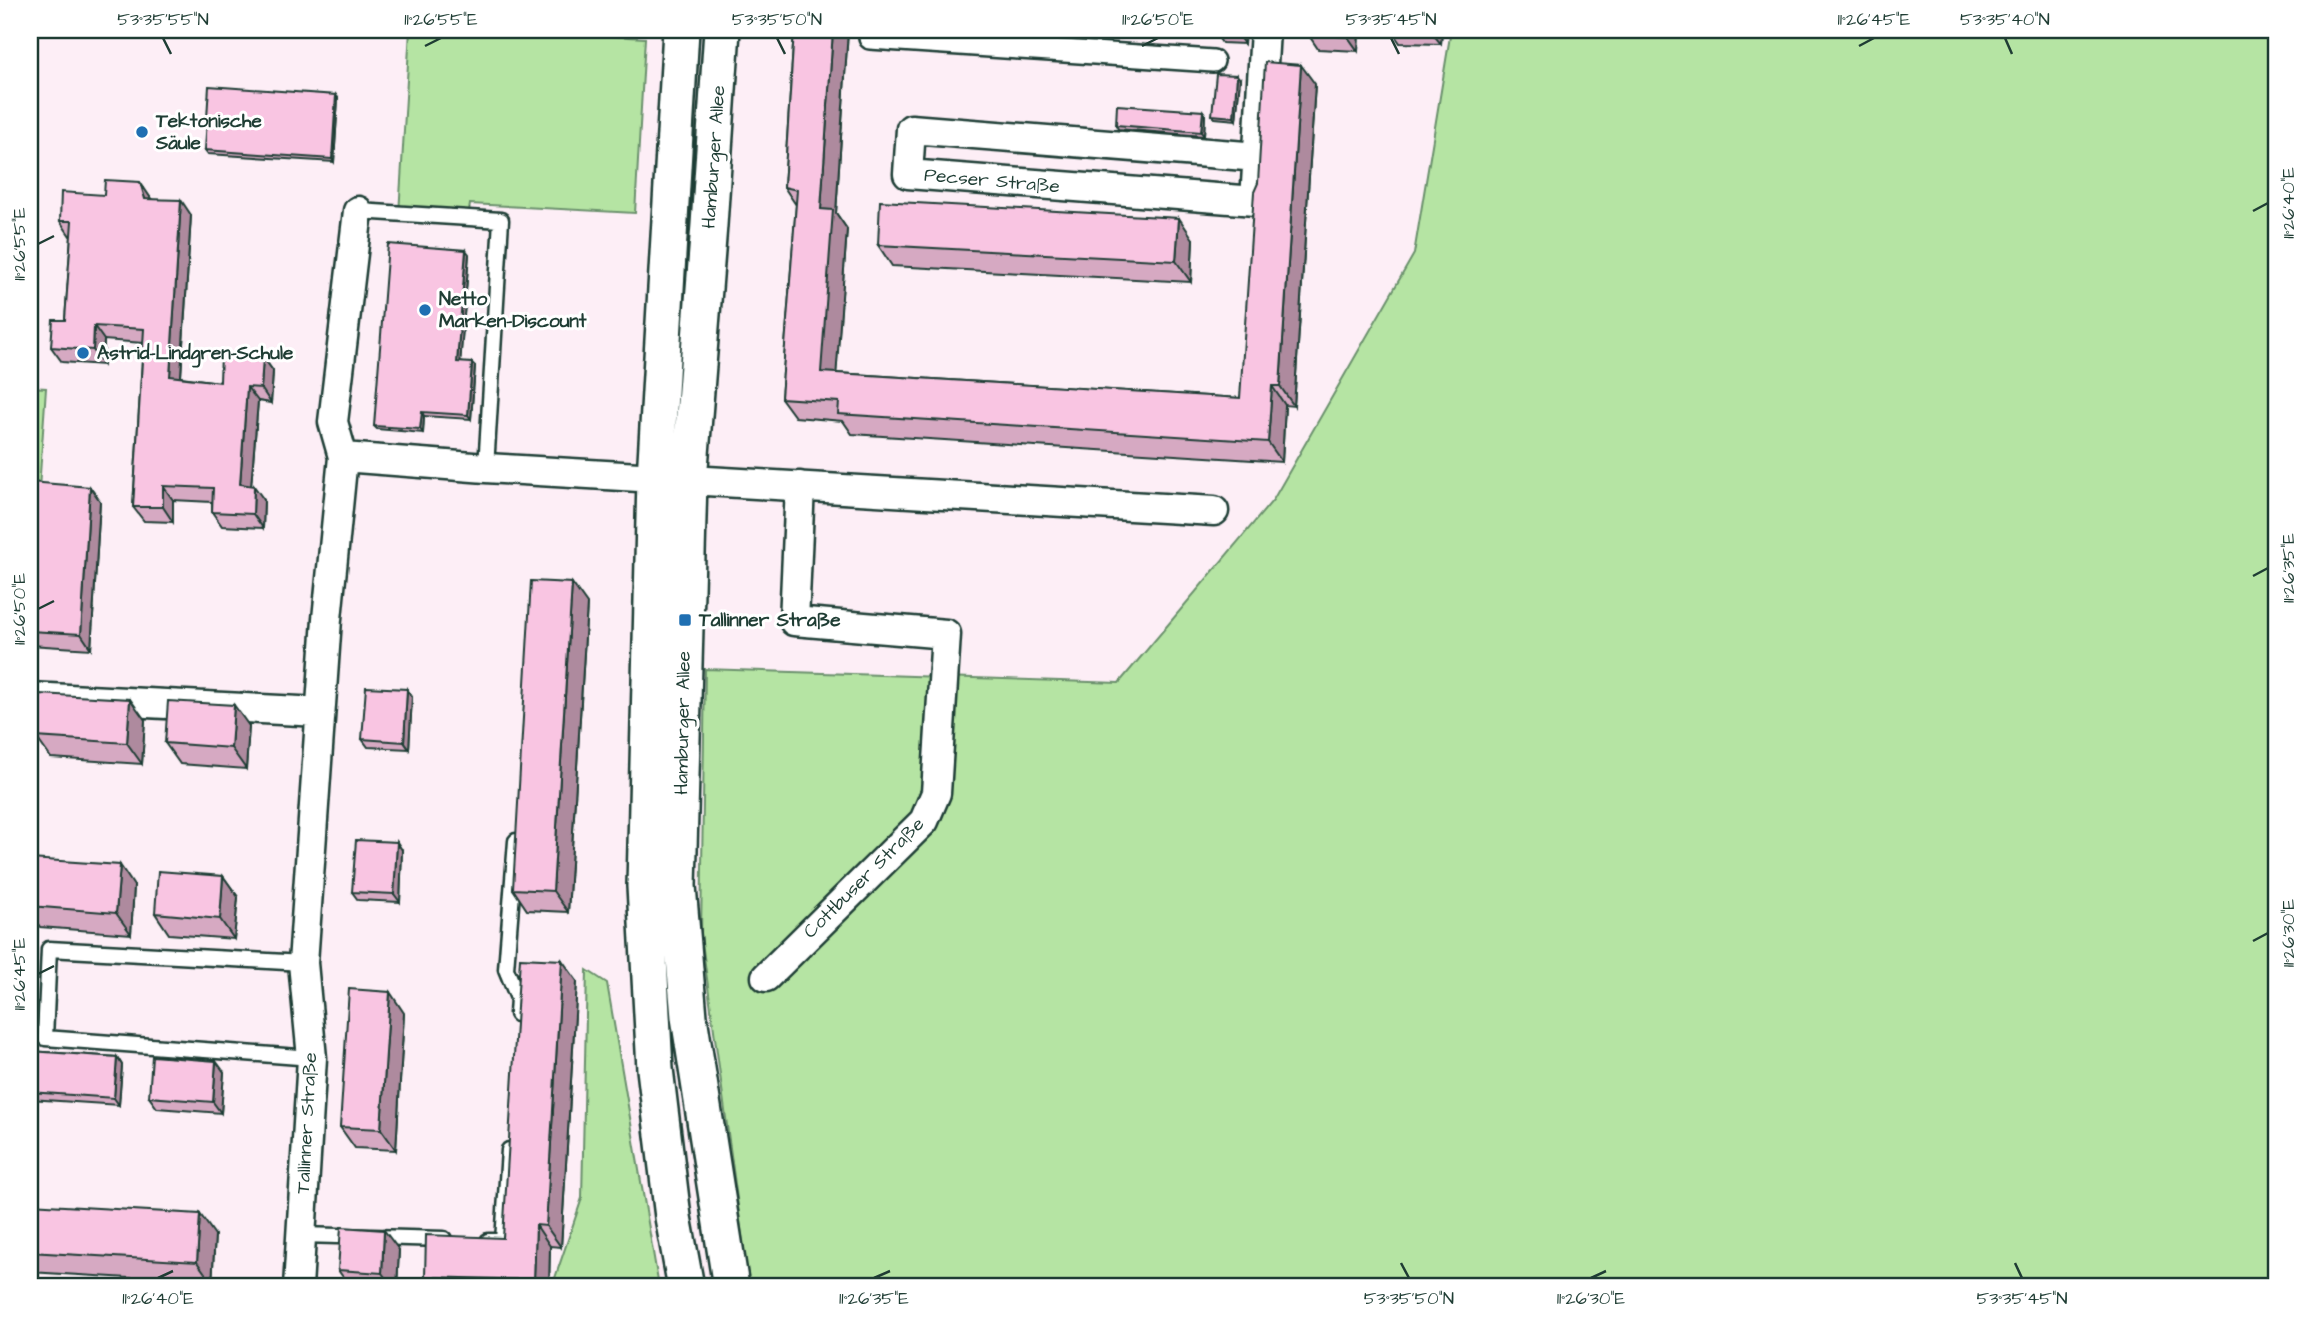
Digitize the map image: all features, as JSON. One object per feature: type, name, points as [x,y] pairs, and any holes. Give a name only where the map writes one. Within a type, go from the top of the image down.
[{"type":"street","name":"Hamburger Allee","points":[[681,30],[672,479],[678,886],[689,1017],[731,1287]]},
{"type":"street","name":"Hamburger Allee","points":[[686,1287],[673,1217],[655,1069],[645,886],[672,479],[709,225],[722,30]]},
{"type":"street","name":"Pecser Straße","points":[[1258,157],[911,129],[908,174],[1255,201],[1258,157],[1265,30]]},
{"type":"street","points":[[870,38],[1213,61]]},
{"type":"street","name":"Tallinner Straße","points":[[298,1287],[312,1058],[303,963],[327,619],[343,457],[333,422],[358,211]]},
{"type":"street","points":[[343,457],[1214,512]]},
{"type":"street","name":"Cottbuser Straße","points":[[766,977],[924,821],[936,793],[946,634],[794,621],[800,486]]},
{"type":"street","points":[[30,697],[320,712]]},
{"type":"lane","points":[[358,211],[501,220],[486,468]]},
{"type":"lane","points":[[516,832],[506,969],[518,998],[517,1025]]},
{"type":"lane","points":[[303,963],[49,949],[45,1038],[312,1058]]},
{"type":"lane","points":[[302,1235],[503,1241],[510,1133]]},
{"type":"green space","points":[[410,30],[509,30],[645,38],[635,213],[470,204],[468,218],[399,214]]},
{"type":"green space","points":[[1451,30],[2277,30],[2277,1287],[749,1287],[701,935],[705,669],[1119,683],[1273,500],[1414,254]]},
{"type":"green space","points":[[30,387],[46,388],[39,489],[30,488]]},
{"type":"green space","points":[[587,970],[607,983],[659,1287],[552,1287],[582,1198]]},
{"type":"building","points":[[794,30],[833,30],[821,209],[833,210],[821,372],[1240,398],[1265,62],[1301,65],[1280,386],[1272,386],[1268,442],[838,414],[839,402],[781,398],[797,190],[784,187]]},
{"type":"building","points":[[1308,30],[1348,30],[1348,37],[1308,34]]},
{"type":"building","points":[[1216,74],[1237,75],[1234,117],[1212,115]]},
{"type":"building","points":[[209,86],[336,95],[332,159],[205,150]]},
{"type":"building","points":[[1117,105],[1203,111],[1201,132],[1116,125]]},
{"type":"building","name":"Astrid-Lindgren-Schule","points":[[105,180],[140,182],[145,199],[181,200],[170,376],[220,382],[221,354],[263,357],[261,388],[247,387],[240,484],[254,486],[253,514],[212,512],[213,488],[163,486],[163,507],[133,507],[144,329],[94,326],[93,350],[51,347],[53,320],[65,320],[72,221],[60,221],[61,192],[104,195]]},
{"type":"building","points":[[880,201],[1179,218],[1176,261],[878,245]]},
{"type":"building","name":"Netto Marken-Discount","points":[[388,244],[466,250],[457,362],[472,363],[468,415],[422,412],[420,429],[374,426]]},
{"type":"building","points":[[30,482],[90,487],[81,634],[30,631]]},
{"type":"building","points":[[531,581],[572,583],[553,891],[513,889]]},
{"type":"building","points":[[366,687],[407,689],[404,742],[362,739]]},
{"type":"building","points":[[39,694],[130,699],[127,743],[36,737]]},
{"type":"building","points":[[168,701],[234,705],[231,748],[165,743]]},
{"type":"building","points":[[356,840],[397,842],[394,894],[352,892]]},
{"type":"building","points":[[30,859],[120,865],[116,913],[30,906]]},
{"type":"building","points":[[158,871],[223,876],[220,919],[155,913]]},
{"type":"building","points":[[520,958],[562,960],[546,1226],[536,1225],[534,1280],[425,1277],[426,1235],[503,1238]]},
{"type":"building","points":[[349,989],[390,992],[381,1129],[340,1127]]},
{"type":"building","points":[[30,1051],[117,1057],[114,1098],[30,1092]]},
{"type":"building","points":[[152,1056],[216,1061],[213,1102],[149,1097]]},
{"type":"building","points":[[30,1204],[200,1214],[197,1262],[30,1252]]},
{"type":"building","points":[[341,1227],[384,1230],[382,1273],[338,1270]]},
{"type":"place","name":"Tektonische Säule","points":[[142,132]]},
{"type":"place","name":"Netto Marken-Discount","points":[[425,310]]},
{"type":"place","name":"Astrid-Lindgren-Schule","points":[[83,353]]},
{"type":"place","name":"Tallinner Straße","points":[[685,620]]}]
